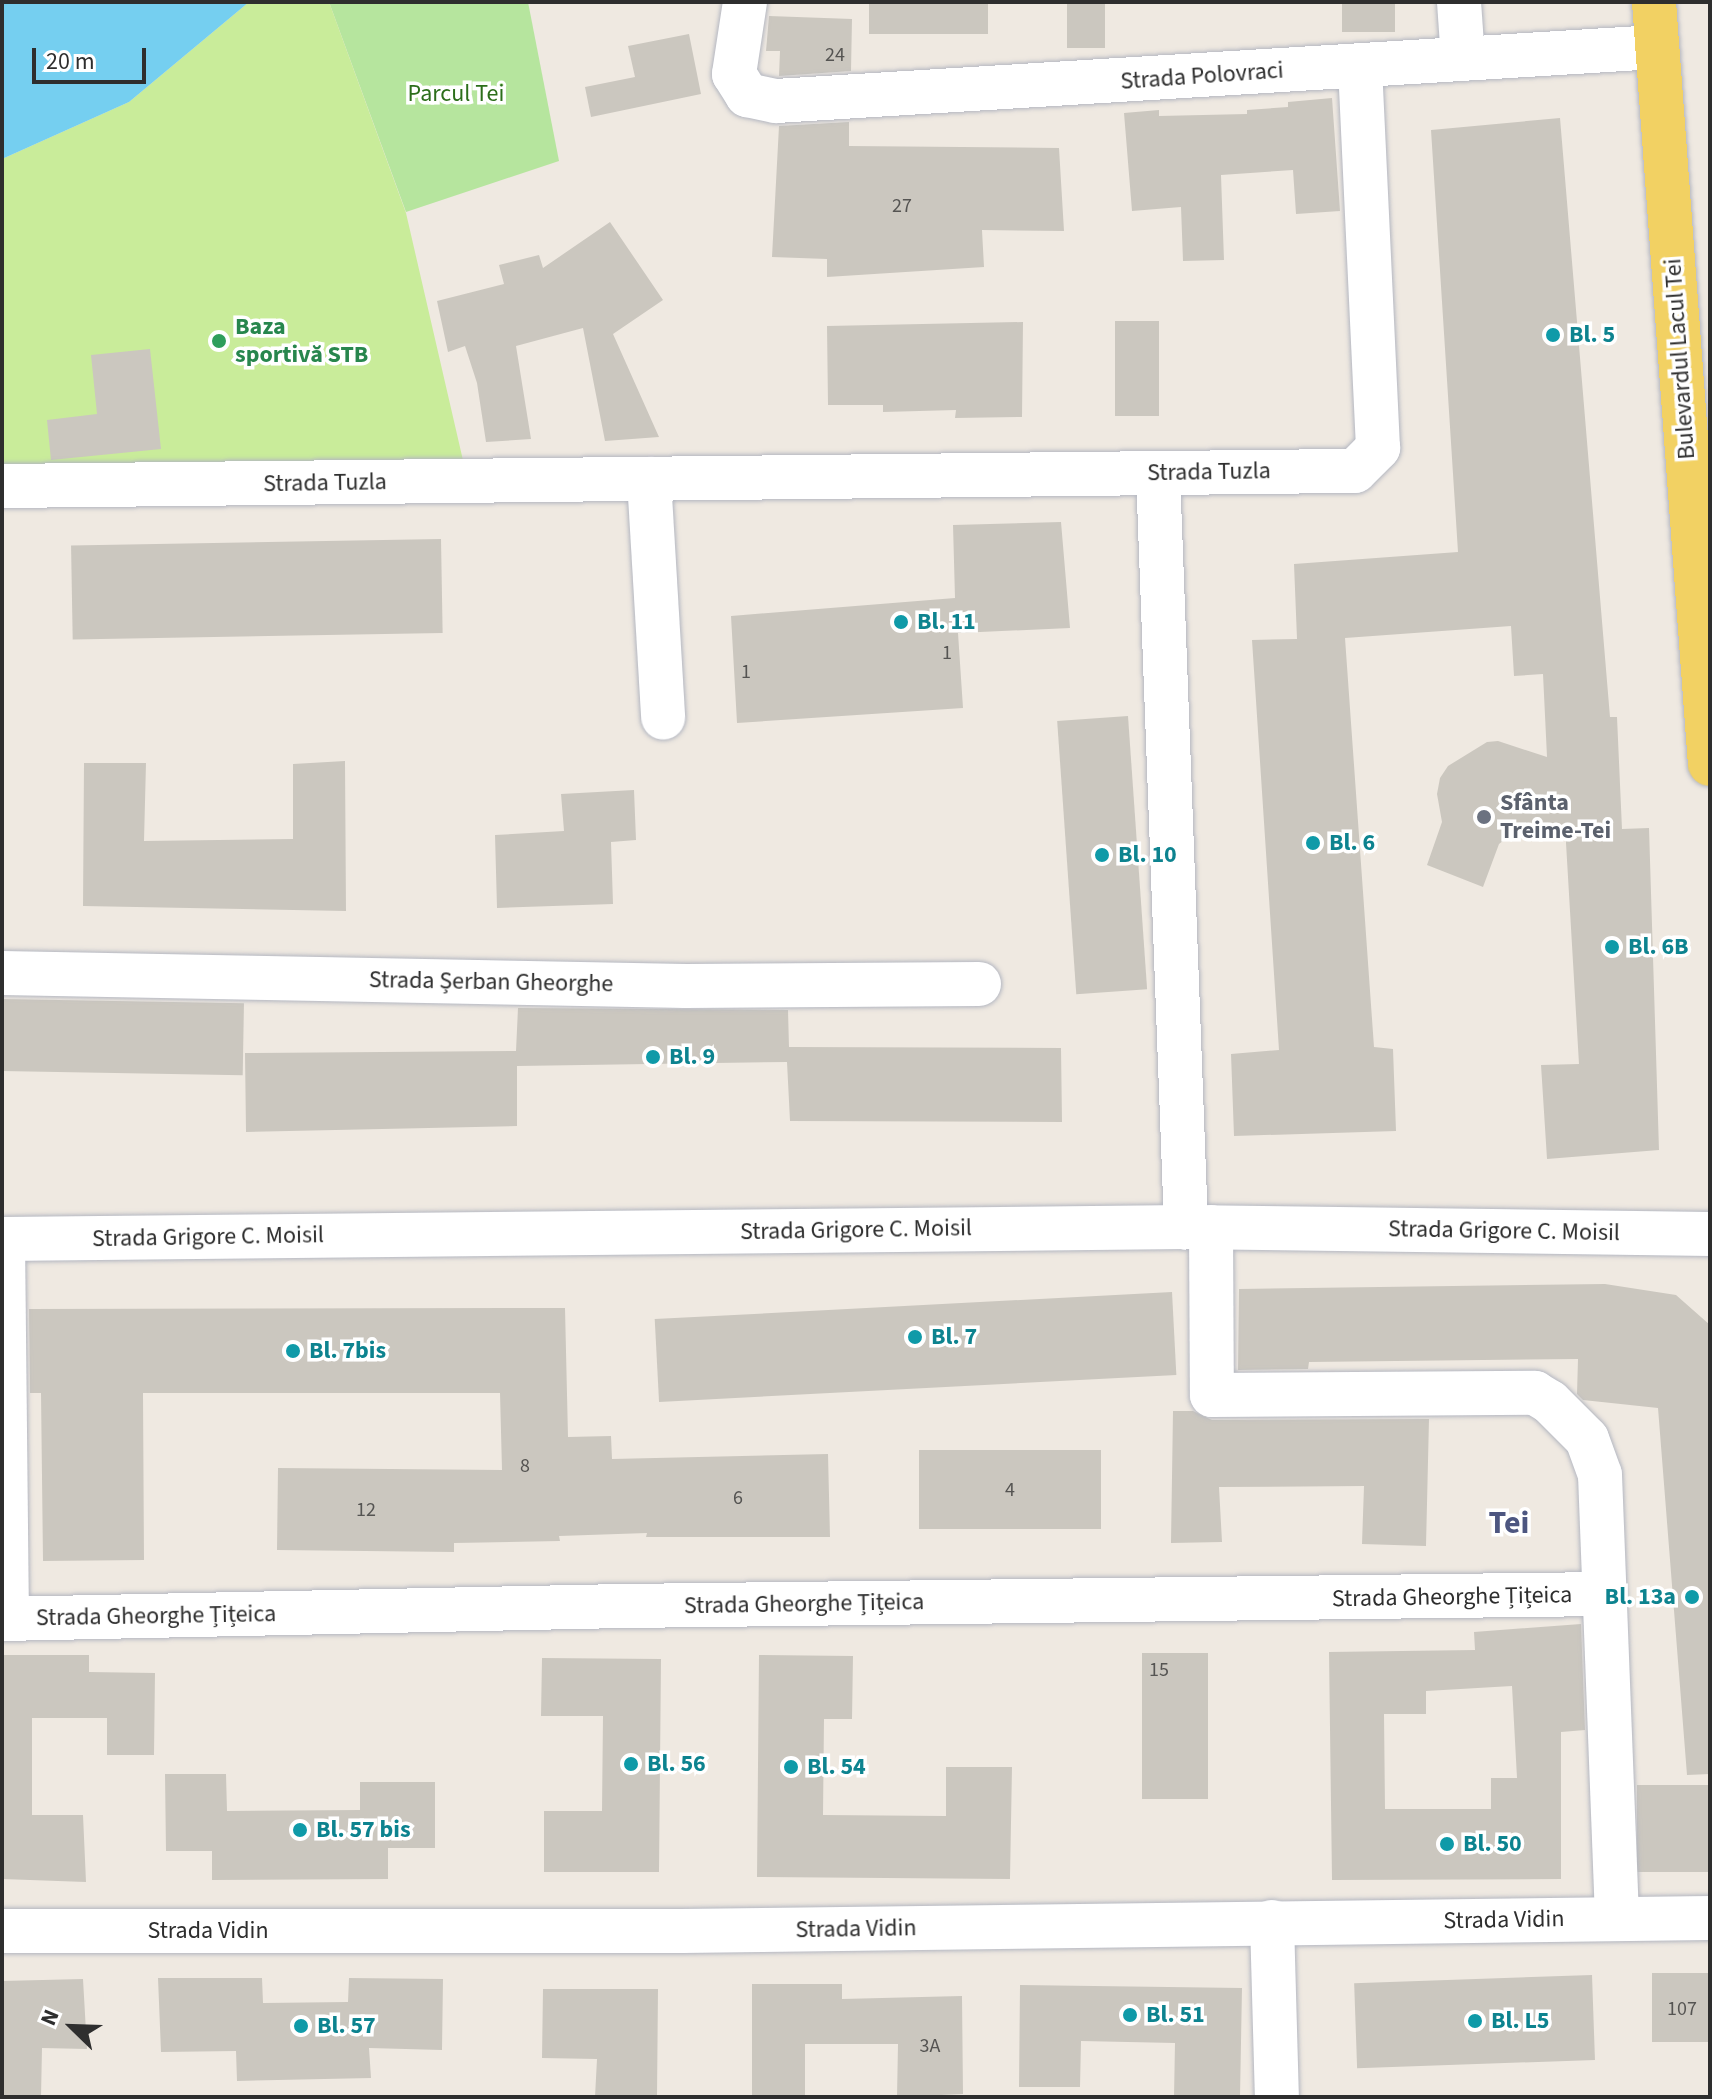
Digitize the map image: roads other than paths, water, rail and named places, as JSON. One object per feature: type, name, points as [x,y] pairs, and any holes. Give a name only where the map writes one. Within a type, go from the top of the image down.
[{"type":"main road","name":"Bulevardul Lacul Tei","points":[[1654,2],[1710,764]]},
{"type":"street","name":"Strada Polovraci","points":[[745,2],[734,74],[747,95],[776,101],[1657,47]]},
{"type":"street","points":[[1459,2],[1463,59]]},
{"type":"street","name":"Strada Tuzla","points":[[2,486],[1355,471],[1378,448],[1360,65]]},
{"type":"street","points":[[1158,473],[1198,1227],[1212,1395],[1535,1393],[1550,1402],[1587,1439],[1596,1456],[1600,1475],[1617,1919]]},
{"type":"street","points":[[649,479],[663,718]]},
{"type":"street","name":"Strada Șerban Gheorghe","points":[[2,973],[686,986],[979,984]]},
{"type":"street","name":"Strada Grigore C. Moisil","points":[[3,1239],[1198,1227],[1710,1234]]},
{"type":"street","points":[[3,1239],[4,1619]]},
{"type":"street","name":"Strada Gheorghe Țițeica","points":[[4,1619],[593,1606],[1605,1594]]},
{"type":"street","name":"Strada Vidin","points":[[2,1931],[682,1931],[1710,1918]]},
{"type":"street","points":[[1272,1922],[1277,2097]]},
{"type":"water","points":[[2,2],[249,2],[129,102],[2,159]]},
{"type":"place","name":"Bl. 5","points":[[1553,335]]},
{"type":"place","name":"Baza sportivă STB","points":[[219,341]]},
{"type":"place","name":"Bl. 11","points":[[901,622]]},
{"type":"place","name":"Sfânta Treime-Tei","points":[[1484,817]]},
{"type":"place","name":"Bl. 6","points":[[1313,843]]},
{"type":"place","name":"Bl. 10","points":[[1102,855]]},
{"type":"place","name":"Bl. 6B","points":[[1612,947]]},
{"type":"place","name":"Bl. 9","points":[[653,1057]]},
{"type":"place","name":"Bl. 7","points":[[915,1337]]},
{"type":"place","name":"Bl. 7bis","points":[[293,1351]]},
{"type":"place","name":"Bl. 13a","points":[[1692,1597]]},
{"type":"place","name":"Bl. 56","points":[[631,1764]]},
{"type":"place","name":"Bl. 54","points":[[791,1767]]},
{"type":"place","name":"Bl. 57 bis","points":[[300,1830]]},
{"type":"place","name":"Bl. 50","points":[[1447,1844]]},
{"type":"place","name":"Bl. 51","points":[[1130,2015]]},
{"type":"place","name":"Bl. L5","points":[[1475,2021]]},
{"type":"place","name":"Bl. 57","points":[[301,2026]]},
{"type":"district","name":"Tei","points":[[1509,1523]]},
{"type":"park label","name":"Parcul Tei","points":[[456,94]]}]
